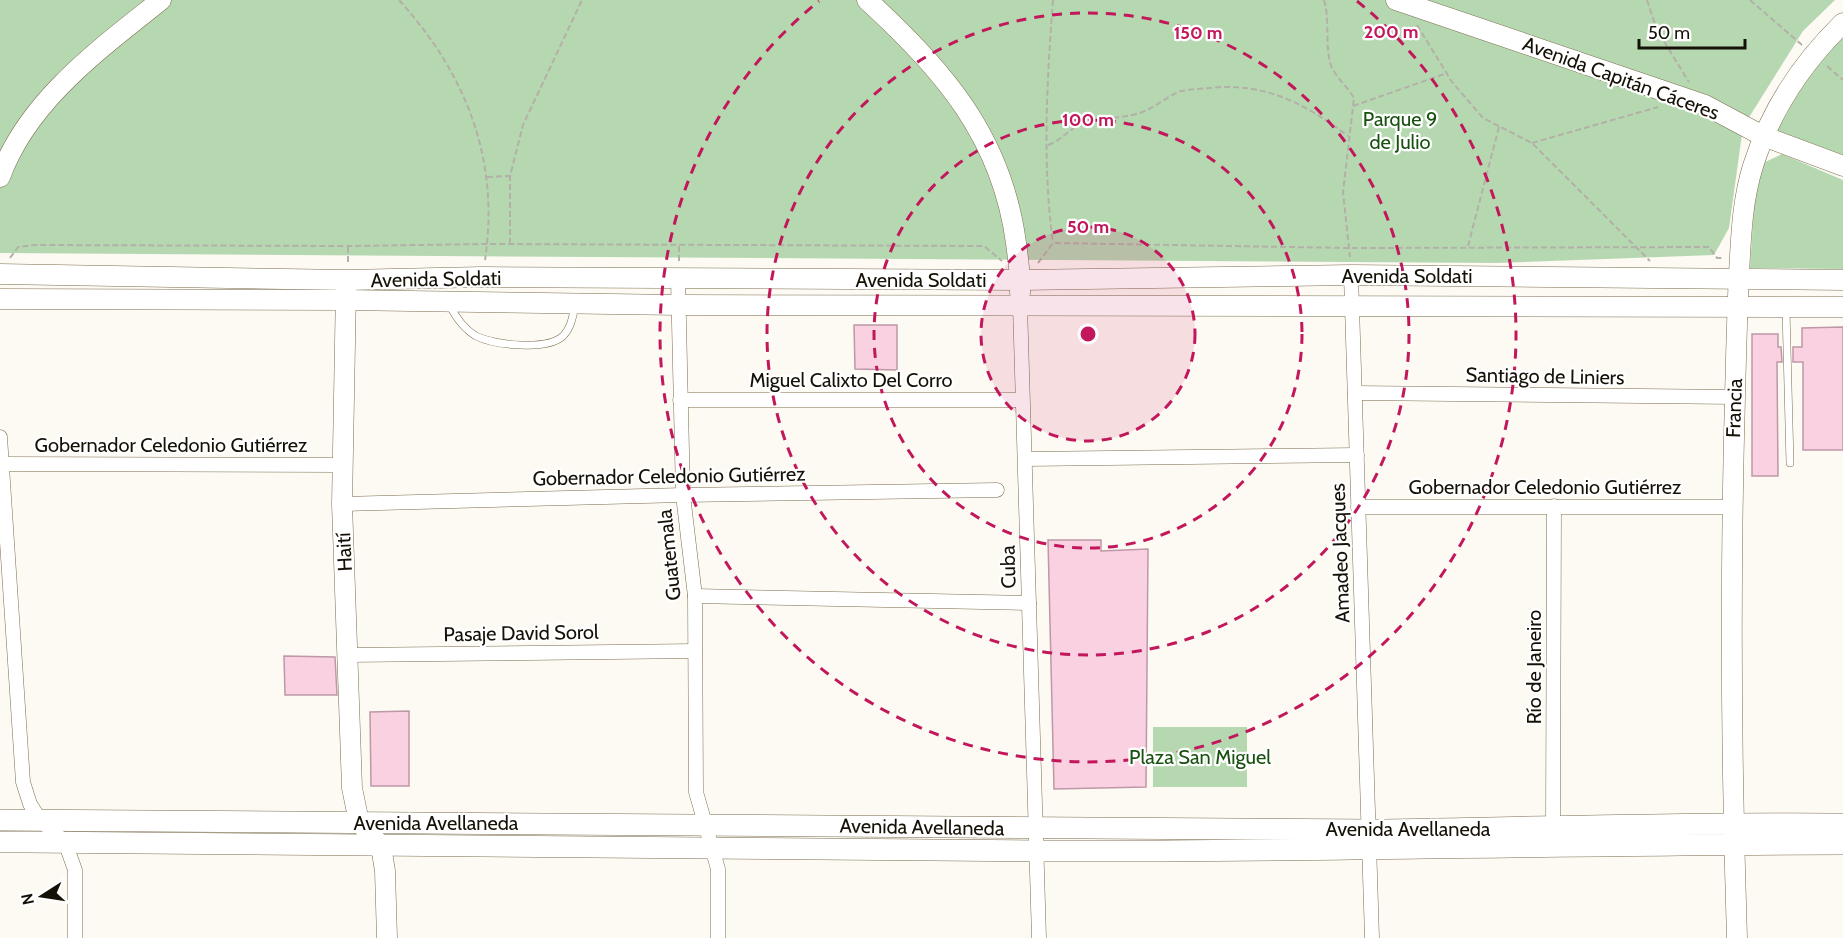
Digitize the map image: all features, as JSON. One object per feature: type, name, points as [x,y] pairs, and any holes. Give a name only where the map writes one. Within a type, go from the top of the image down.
[{"type":"main road","points":[[0,177],[7,156],[31,118],[85,61],[161,0]]},
{"type":"main road","points":[[867,0],[901,32],[960,98],[983,136],[1002,178],[1013,222],[1020,273],[1020,305]]},
{"type":"main road","name":"Avenida Capitán Cáceres","points":[[1399,1],[1706,105],[1763,136],[1843,166]]},
{"type":"main road","name":"Francia","points":[[1737,938],[1734,844],[1732,507],[1737,306],[1744,206],[1752,169],[1763,136],[1782,99],[1814,55],[1843,23]]},
{"type":"main road","name":"Avenida Soldati","points":[[3,269],[347,280],[482,277],[678,279],[1020,273],[1843,280]]},
{"type":"main road","name":"Haití","points":[[347,280],[344,300],[342,504],[351,788],[359,822]]},
{"type":"main road","name":"Avenida Soldati","points":[[0,299],[344,300],[679,305],[1352,304],[1843,307]]},
{"type":"main road","name":"Avenida Avellaneda","points":[[0,820],[1035,829],[1369,840],[1843,844]]},
{"type":"main road","points":[[359,822],[381,846],[385,871],[387,938]]},
{"type":"main road","name":"Avenida Avellaneda","points":[[0,842],[1036,851],[1369,840],[1552,828],[1734,822],[1843,824]]},
{"type":"street","name":"Amadeo Jacques","points":[[1351,275],[1372,938]]},
{"type":"street","name":"Guatemala","points":[[678,279],[683,495],[695,596],[696,792],[718,869],[718,938]]},
{"type":"street","name":"Cuba","points":[[1020,305],[1039,938]]},
{"type":"street","name":"Santiago de Liniers","points":[[1355,393],[1735,397]]},
{"type":"street","name":"Miguel Calixto Del Corro","points":[[680,400],[1022,400]]},
{"type":"street","points":[[0,437],[2,501],[23,782],[30,804],[40,820],[65,842],[75,870],[75,938]]},
{"type":"street","points":[[1026,459],[1356,454]]},
{"type":"street","name":"Gobernador Celedonio Gutiérrez","points":[[1,464],[343,465]]},
{"type":"street","name":"Gobernador Celedonio Gutiérrez","points":[[342,504],[997,490]]},
{"type":"street","name":"Gobernador Celedonio Gutiérrez","points":[[1358,507],[1732,507]]},
{"type":"street","name":"Río de Janeiro","points":[[1552,828],[1554,507]]},
{"type":"street","points":[[695,596],[1029,603]]},
{"type":"street","name":"Pasaje David Sorol","points":[[348,655],[695,651]]},
{"type":"lane","points":[[448,302],[454,315],[474,335],[490,341],[536,345],[552,343],[563,337],[569,327],[574,303]]},
{"type":"lane","points":[[1786,306],[1790,463]]},
{"type":"path","points":[[399,0],[414,16],[442,57],[475,121],[487,177],[487,244],[482,277]]},
{"type":"path","points":[[510,244],[510,176],[523,124],[582,0]]},
{"type":"path","points":[[3,269],[18,248],[35,245],[510,244],[984,246],[1020,273],[1037,265],[1053,243],[1050,211],[1047,78],[1053,0]]},
{"type":"path","points":[[1324,0],[1330,63],[1354,98],[1343,192],[1351,275]]},
{"type":"path","points":[[1647,0],[1657,30],[1690,83]]},
{"type":"path","points":[[1750,0],[1843,80]]},
{"type":"path","points":[[1399,1],[1447,73],[1483,118],[1532,143],[1667,278]]},
{"type":"path","points":[[1352,107],[1447,73]]},
{"type":"path","points":[[1048,145],[1059,141],[1076,126],[1096,118],[1134,115],[1151,109],[1182,91],[1232,86],[1278,94],[1326,119],[1348,136]]},
{"type":"path","points":[[1532,143],[1654,107],[1664,107]]},
{"type":"path","points":[[1468,246],[1499,127]]},
{"type":"path","points":[[487,177],[510,176]]},
{"type":"path","points":[[1053,243],[1349,248],[1709,247],[1718,258],[1740,258]]},
{"type":"green space","name":"Parque 9 de Julio","points":[[0,0],[1835,0],[1803,31],[1743,127],[1729,228],[1714,255],[1496,263],[0,253]]},
{"type":"green space","points":[[1843,35],[1843,155],[1775,130],[1814,68]]},
{"type":"green space","points":[[1782,154],[1843,180],[1843,269],[1750,268],[1754,205],[1763,163]]},
{"type":"green space","name":"Plaza San Miguel","points":[[1153,727],[1247,727],[1247,787],[1153,787]]},
{"type":"building","points":[[854,325],[897,325],[897,370],[855,369]]},
{"type":"building","points":[[1843,327],[1843,450],[1803,450],[1803,362],[1793,362],[1793,347],[1802,347],[1802,328]]},
{"type":"building","points":[[1752,334],[1778,334],[1778,347],[1781,347],[1782,362],[1777,362],[1778,476],[1752,476]]},
{"type":"building","points":[[1048,540],[1101,540],[1101,551],[1148,549],[1146,787],[1054,789]]},
{"type":"building","points":[[284,656],[335,657],[337,695],[285,695]]},
{"type":"building","points":[[409,711],[409,786],[371,786],[370,712]]}]
